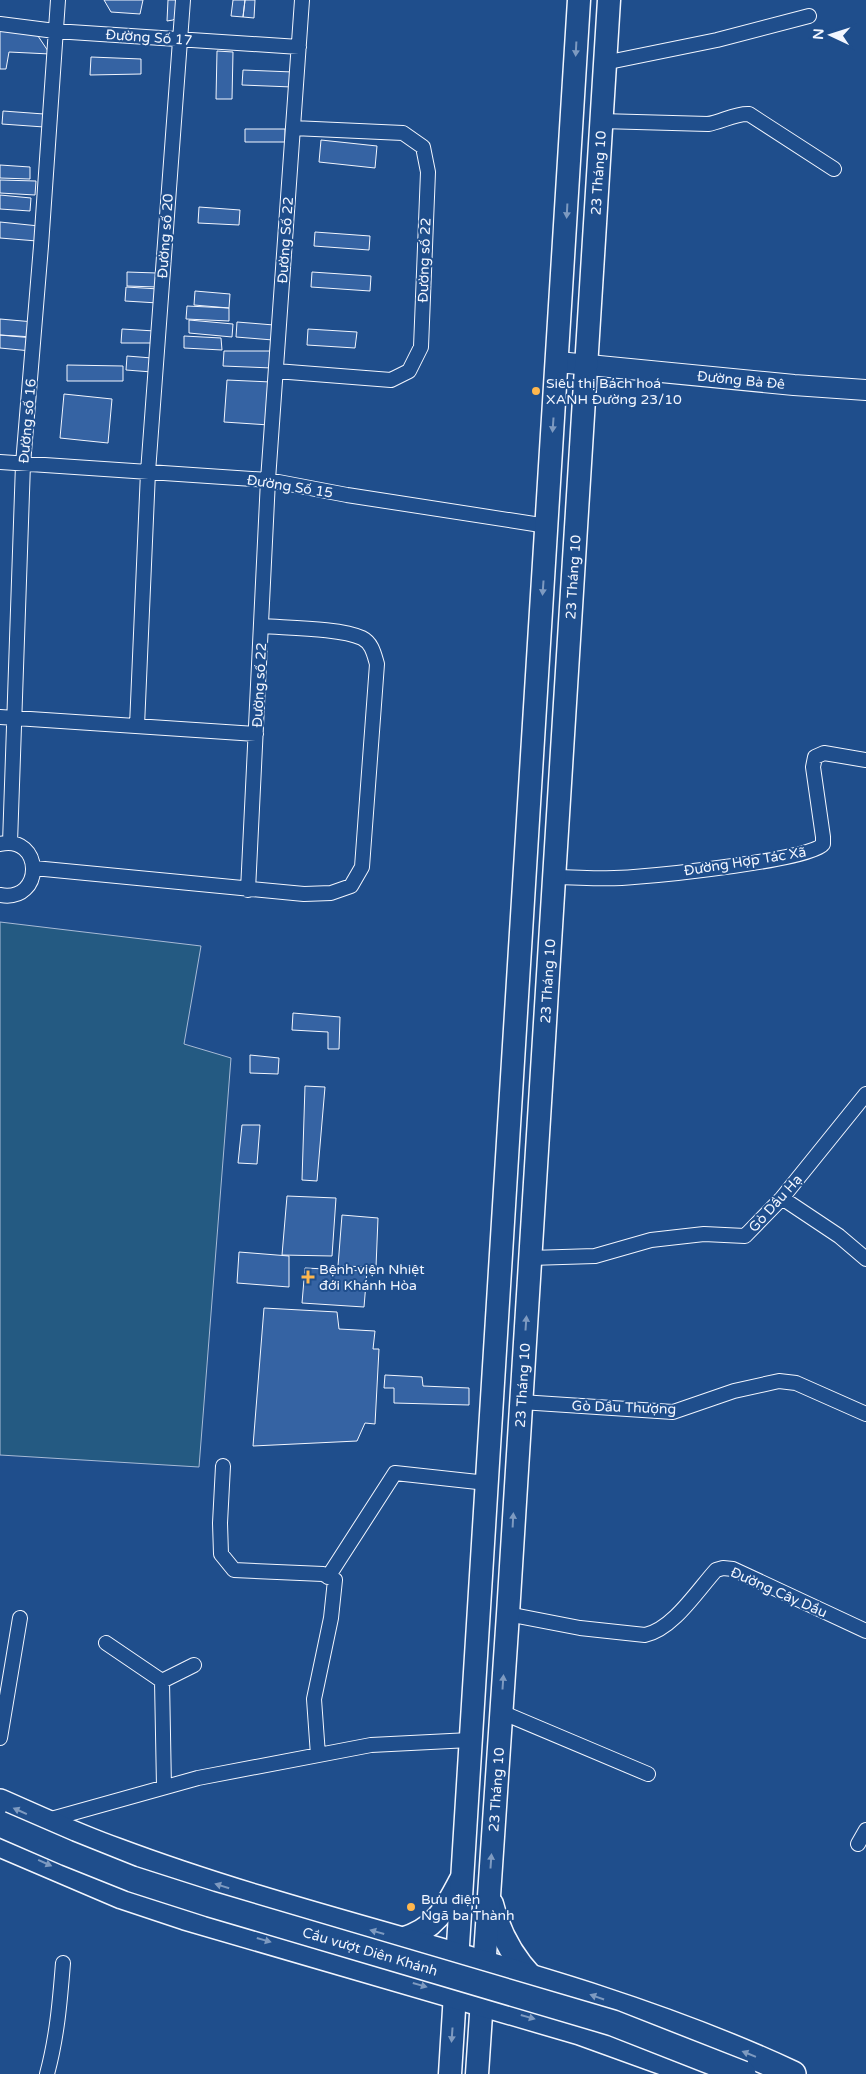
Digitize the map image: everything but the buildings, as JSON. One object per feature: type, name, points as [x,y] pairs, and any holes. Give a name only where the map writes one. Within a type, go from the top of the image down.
[{"type":"highway","points":[[0,1802],[116,1851],[185,1875],[592,1995],[679,2026],[793,2074]]},
{"type":"highway","name":"Cầu vượt Diên Khánh","points":[[0,1824],[132,1879],[613,2024],[688,2051],[743,2074]]},
{"type":"highway","points":[[0,1844],[122,1896],[167,1911],[580,2032],[696,2074]]},
{"type":"main road","name":"23 Tháng 10","points":[[450,2074],[558,362],[579,0]]},
{"type":"main road","name":"23 Tháng 10","points":[[477,2074],[508,1614],[609,0]]},
{"type":"main road","points":[[402,1939],[420,1933],[436,1921],[445,1910],[463,1876]]},
{"type":"main road","points":[[488,1892],[502,1935],[512,1953],[532,1977]]},
{"type":"street","name":"Đường số 16","points":[[5,844],[23,464],[41,246],[58,0]]},
{"type":"street","name":"Đường số 20","points":[[137,726],[148,472],[183,0]]},
{"type":"street","name":"Đường Số 22","points":[[268,480],[302,0]]},
{"type":"street","points":[[604,63],[717,40],[809,16]]},
{"type":"street","name":"Đường Số 17","points":[[0,24],[55,31],[299,47]]},
{"type":"street","points":[[601,121],[708,124],[749,114],[834,169]]},
{"type":"street","name":"Đường số 22","points":[[276,371],[391,380],[409,370],[421,347],[428,172],[423,147],[403,133],[293,128]]},
{"type":"street","name":"Đường Bà Đê","points":[[558,362],[794,385],[866,390]]},
{"type":"street","name":"Đường Số 15","points":[[0,462],[268,480],[347,495],[547,526]]},
{"type":"street","name":"Đường số 22","points":[[248,890],[268,480]]},
{"type":"street","points":[[34,868],[304,894],[331,893],[351,886],[362,868],[377,664],[373,649],[363,638],[344,633],[262,626]]},
{"type":"street","points":[[0,717],[256,734]]},
{"type":"street","name":"Đường Hợp Tác Xã","points":[[554,877],[632,878],[757,862],[817,850],[823,844],[823,837],[813,767],[815,756],[824,753],[866,760]]},
{"type":"street","points":[[0,895],[16,895],[24,891],[29,884],[34,868],[32,858],[27,851],[19,845],[5,844]]},
{"type":"street","name":"Gò Dầu Hạ","points":[[530,1258],[595,1256],[651,1240],[704,1234],[745,1236],[782,1198],[866,1094]]},
{"type":"street","points":[[782,1198],[839,1236],[866,1259]]},
{"type":"street","name":"Gò Dầu Thượng","points":[[520,1402],[673,1412],[734,1391],[779,1381],[796,1383],[866,1414]]},
{"type":"street","points":[[223,1466],[220,1523],[221,1554],[234,1570],[323,1574],[335,1580],[331,1618],[314,1699],[318,1755]]},
{"type":"street","points":[[328,1577],[395,1474],[487,1483]]},
{"type":"street","name":"Đường Cây Dầu","points":[[508,1614],[580,1628],[645,1635],[666,1626],[716,1570],[722,1568],[733,1569],[866,1631]]},
{"type":"street","points":[[0,1738],[20,1618]]},
{"type":"street","points":[[106,1643],[162,1681]]},
{"type":"street","points":[[162,1681],[194,1665]]},
{"type":"street","points":[[162,1681],[164,1787]]},
{"type":"street","points":[[501,1712],[648,1774]]},
{"type":"street","points":[[44,1821],[198,1778],[318,1755],[388,1743],[470,1740]]},
{"type":"street","points":[[858,1844],[866,1830]]},
{"type":"street","points":[[46,2074],[55,2047],[63,1963]]},
{"type":"shaded area","points":[[0,922],[201,946],[184,1044],[231,1058],[199,1467],[0,1455]]},
{"type":"place","name":"Siêu thị Bách hoá XANH Đường 23/10","points":[[536,391]]},
{"type":"place","name":"Bệnh viện Nhiệt đới Khánh Hòa","points":[[308,1277]]},
{"type":"place","name":"Bưu điện Ngã ba Thành","points":[[411,1907]]}]
